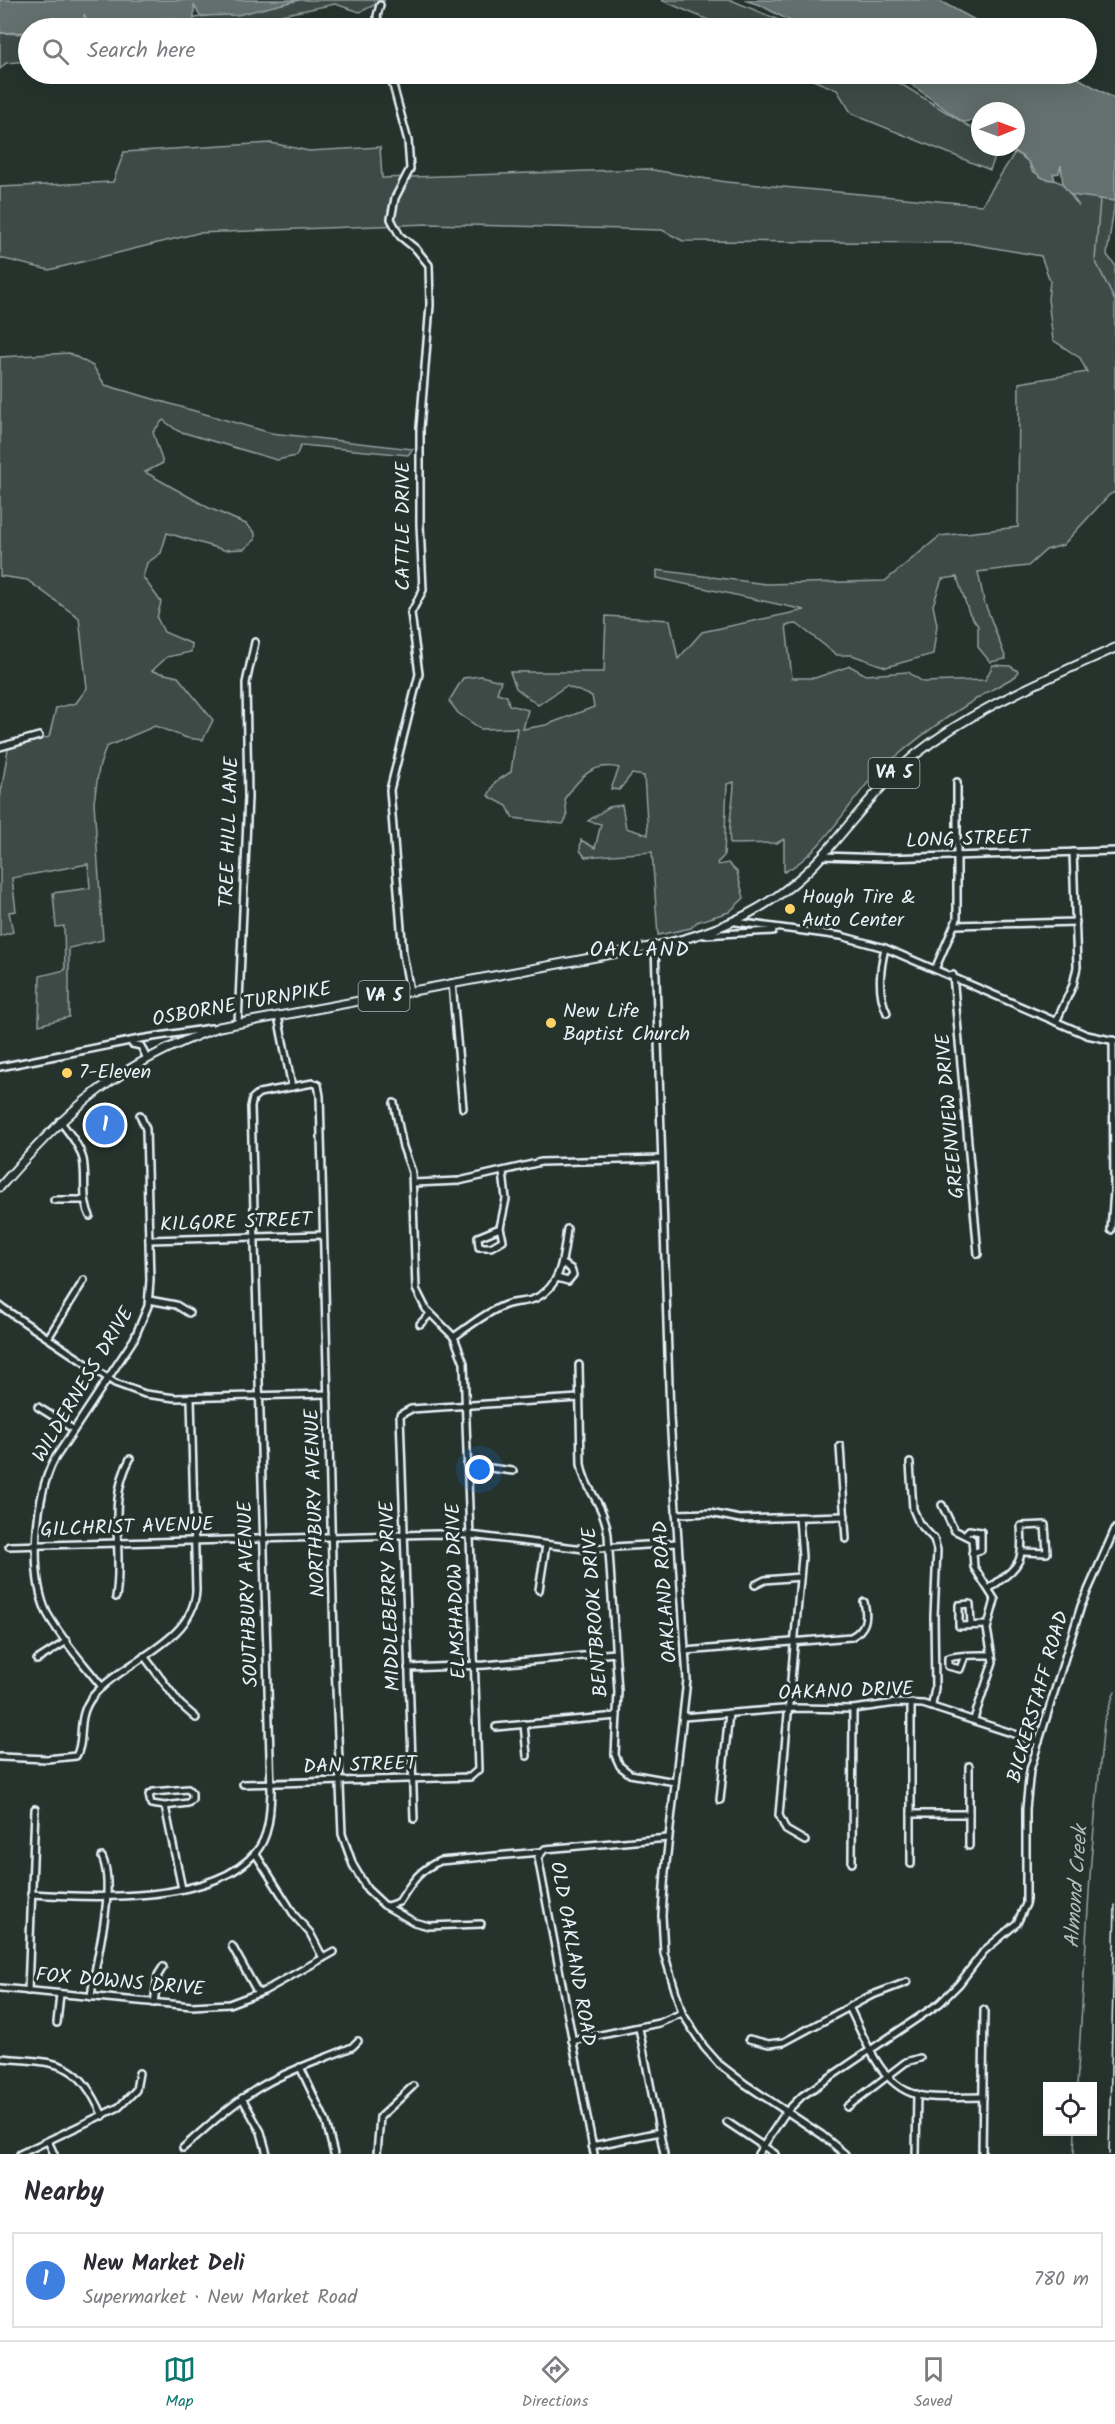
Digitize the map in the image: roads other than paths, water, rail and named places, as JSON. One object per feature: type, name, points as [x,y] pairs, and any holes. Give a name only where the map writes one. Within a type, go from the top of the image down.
[{"type":"main road","name":"VA 5","points":[[702,935],[751,915],[782,894],[822,856],[895,772],[949,730],[984,710],[1115,648]]},
{"type":"main road","name":"OSBORNE TURNPIKE","points":[[219,1027],[655,946],[702,935]]},
{"type":"main road","name":"VA 5","points":[[0,1187],[60,1121],[101,1086],[146,1057],[219,1027]]},
{"type":"street","points":[[378,18],[380,5]]},
{"type":"street","name":"CATTLE DRIVE","points":[[393,84],[408,141],[410,169],[395,198],[392,219],[400,236],[416,249],[429,265],[430,305],[424,351],[420,438],[423,590],[411,613],[419,670],[390,790],[399,908],[410,991]]},
{"type":"street","name":"TREE HILL LANE","points":[[238,1024],[248,797],[246,683],[255,642]]},
{"type":"street","points":[[0,747],[39,736]]},
{"type":"street","points":[[936,967],[955,925],[958,892],[957,782]]},
{"type":"street","name":"LONG STREET","points":[[822,856],[1115,851]]},
{"type":"street","points":[[1056,1022],[1076,975],[1074,852]]},
{"type":"street","points":[[751,915],[753,923],[759,927]]},
{"type":"street","points":[[736,922],[759,927],[833,935],[885,948],[936,967],[1095,1038],[1114,1040],[1114,1191],[1111,1230]]},
{"type":"street","points":[[955,925],[1076,922]]},
{"type":"street","points":[[702,935],[784,930]]},
{"type":"street","name":"OAKLAND ROAD","points":[[655,946],[661,1159],[677,1544],[687,1688],[668,1838],[662,1940],[668,1972],[682,2013],[718,2064],[845,2154]]},
{"type":"street","points":[[885,948],[880,980],[881,998],[887,1013]]},
{"type":"street","name":"GREENVIEW DRIVE","points":[[953,975],[978,1254]]},
{"type":"street","points":[[452,983],[463,1108]]},
{"type":"street","points":[[278,1016],[292,1087]]},
{"type":"street","name":"OSBORNE TURNPIKE","points":[[0,1067],[172,1033],[219,1027]]},
{"type":"street","points":[[172,1033],[175,1044]]},
{"type":"street","points":[[124,1044],[141,1046],[146,1057]]},
{"type":"street","name":"NORTHBURY AVENUE","points":[[292,1087],[313,1083],[318,1085],[340,1820],[346,1847],[367,1889],[385,1906],[414,1922],[429,1926],[481,1924]]},
{"type":"street","name":"SOUTHBURY AVENUE","points":[[255,1853],[270,1818],[270,1783],[254,1237],[253,1098],[261,1092],[292,1087]]},
{"type":"street","name":"ELMSHADOW DRIVE","points":[[394,1103],[413,1184],[414,1277],[420,1301],[454,1337],[464,1364],[477,1774]]},
{"type":"street","name":"WILDERNESS DRIVE","points":[[102,1687],[67,1641],[43,1603],[39,1587],[38,1513],[44,1480],[73,1429],[138,1333],[149,1300],[146,1129],[140,1115]]},
{"type":"street","points":[[60,1121],[81,1151],[85,1200],[90,1216]]},
{"type":"street","points":[[413,1184],[459,1181],[541,1162],[661,1159]]},
{"type":"street","points":[[500,1228],[480,1236],[477,1245],[483,1249],[501,1243],[503,1238],[500,1228],[506,1199],[503,1172]]},
{"type":"street","points":[[54,1200],[85,1200]]},
{"type":"street","points":[[454,1337],[506,1305],[536,1298],[557,1278],[562,1263],[567,1229]]},
{"type":"street","name":"KILGORE STREET","points":[[149,1240],[324,1235]]},
{"type":"street","points":[[557,1278],[568,1281],[573,1275],[571,1269],[562,1263]]},
{"type":"street","points":[[48,1338],[84,1280]]},
{"type":"street","points":[[149,1300],[176,1305],[189,1313]]},
{"type":"street","points":[[0,1306],[108,1378],[145,1394],[191,1398],[328,1394]]},
{"type":"street","points":[[420,1324],[430,1314]]},
{"type":"street","name":"BENTBROOK DRIVE","points":[[579,1365],[582,1470],[604,1511],[609,1548],[617,1716],[614,1750],[620,1766],[637,1776],[675,1782]]},
{"type":"street","points":[[0,1757],[66,1759],[78,1753],[82,1716],[92,1696],[178,1630],[193,1609],[196,1591],[191,1398]]},
{"type":"street","points":[[465,1406],[579,1398]]},
{"type":"street","name":"MIDDLEBERRY DRIVE","points":[[414,1819],[399,1418],[401,1413],[411,1409],[465,1406]]},
{"type":"street","points":[[38,1407],[73,1429]]},
{"type":"street","points":[[840,1446],[846,1539]]},
{"type":"street","points":[[116,1597],[117,1499],[124,1470],[130,1459]]},
{"type":"street","points":[[910,1463],[913,1509],[920,1523],[934,1539],[938,1550],[934,1616],[935,1688],[932,1705]]},
{"type":"street","points":[[467,1465],[513,1472]]},
{"type":"street","points":[[942,1505],[954,1530],[972,1539],[976,1571],[989,1589],[995,1604],[988,1625],[992,1667],[974,1719]]},
{"type":"street","points":[[676,1514],[710,1512],[740,1519],[845,1516]]},
{"type":"street","points":[[799,1517],[800,1577],[779,1815],[786,1830],[804,1841]]},
{"type":"street","points":[[989,1589],[1012,1571],[1024,1552],[1021,1526],[1045,1525],[1047,1553],[1024,1552]]},
{"type":"street","name":"BICKERSTAFF ROAD","points":[[758,2154],[786,2112],[810,2090],[870,2049],[922,2018],[959,1984],[984,1951],[1021,1919],[1026,1904],[1026,1790],[1081,1606],[1115,1529]]},
{"type":"street","points":[[966,1534],[969,1530],[981,1532],[981,1550],[972,1553]]},
{"type":"street","name":"GILCHRIST AVENUE","points":[[9,1546],[403,1535],[470,1535],[546,1545],[609,1548],[677,1544]]},
{"type":"street","points":[[539,1590],[546,1545]]},
{"type":"street","points":[[755,1585],[765,1580],[800,1577]]},
{"type":"street","points":[[685,1651],[844,1639],[858,1633],[867,1617],[864,1602]]},
{"type":"street","points":[[971,1626],[988,1625]]},
{"type":"street","points":[[37,1660],[67,1641]]},
{"type":"street","points":[[408,1668],[475,1665],[615,1653]]},
{"type":"street","points":[[965,1656],[992,1655]]},
{"type":"street","points":[[144,1656],[180,1704],[196,1718]]},
{"type":"street","points":[[911,1703],[911,1864]]},
{"type":"street","name":"OAKANO DRIVE","points":[[683,1717],[788,1709],[853,1709],[911,1703],[932,1705],[1039,1742]]},
{"type":"street","points":[[852,1863],[853,1709]]},
{"type":"street","points":[[720,1800],[729,1713]]},
{"type":"street","points":[[496,1727],[617,1716]]},
{"type":"street","points":[[524,1724],[527,1756]]},
{"type":"street","points":[[969,1766],[969,1846]]},
{"type":"street","name":"DAN STREET","points":[[243,1784],[470,1777],[477,1774]]},
{"type":"street","points":[[188,1789],[192,1793],[192,1799],[188,1803],[165,1806],[151,1804],[149,1795],[153,1792],[188,1789]]},
{"type":"street","points":[[165,1806],[182,1888]]},
{"type":"street","points":[[28,1991],[35,1809]]},
{"type":"street","points":[[911,1814],[969,1814]]},
{"type":"street","name":"OLD OAKLAND ROAD","points":[[594,2154],[538,1861],[540,1852],[668,1838]]},
{"type":"street","points":[[385,1906],[396,1905],[419,1873],[440,1861],[540,1852]]},
{"type":"street","points":[[31,1894],[139,1896],[182,1888],[238,1867],[255,1853],[295,1916],[310,1934],[323,1958]]},
{"type":"street","points":[[91,1997],[96,1956],[105,1917],[107,1868],[102,1857]]},
{"type":"street","points":[[232,1946],[258,1993]]},
{"type":"street","name":"FOX DOWNS DRIVE","points":[[0,1988],[192,2006],[229,2004],[258,1993],[334,1952]]},
{"type":"street","points":[[154,2003],[158,1975],[163,1967]]},
{"type":"street","points":[[749,2039],[779,2044],[870,1996],[907,1982]]},
{"type":"street","points":[[57,2023],[60,1994]]},
{"type":"street","points":[[849,2007],[870,2049],[888,2076],[903,2089],[917,2094],[983,2097]]},
{"type":"street","points":[[982,2154],[984,2010]]},
{"type":"street","points":[[572,2041],[639,2028],[682,2013]]},
{"type":"street","points":[[639,2028],[664,2154]]},
{"type":"street","points":[[183,2148],[242,2098],[300,2067],[352,2047],[358,2041]]},
{"type":"street","points":[[0,2058],[49,2062],[68,2068],[87,2084],[103,2116]]},
{"type":"street","points":[[847,2107],[906,2062],[920,2058]]},
{"type":"street","points":[[300,2067],[326,2122],[334,2154]]},
{"type":"street","points":[[20,2154],[103,2116],[132,2096],[137,2087],[139,2073]]},
{"type":"street","points":[[377,2154],[380,2117],[413,2086]]},
{"type":"street","points":[[916,2154],[917,2094]]},
{"type":"street","points":[[242,2098],[261,2132],[267,2154]]},
{"type":"street","points":[[727,2122],[775,2154]]},
{"type":"street","points":[[592,2146],[660,2132]]},
{"type":"street","points":[[48,2141],[54,2154]]},
{"type":"waterway","name":"Almond Creek","points":[[1100,199],[1095,260],[1115,301]]},
{"type":"waterway","name":"Almond Creek","points":[[1077,2082],[1091,1861],[1104,1721],[1115,1691]]},
{"type":"waterway","name":"Almond Creek","points":[[1074,2154],[1075,2136]]},
{"type":"railway","points":[[1109,2154],[1115,1905]]},
{"type":"place","name":"Hough Tire & Auto Center","points":[[790,909]]},
{"type":"place","name":"New Life Baptist Church","points":[[551,1023]]},
{"type":"place","name":"7-Eleven","points":[[67,1073]]},
{"type":"place","name":"New Market Deli","points":[[105,1125]]},
{"type":"district","name":"OAKLAND","points":[[640,950]]}]
